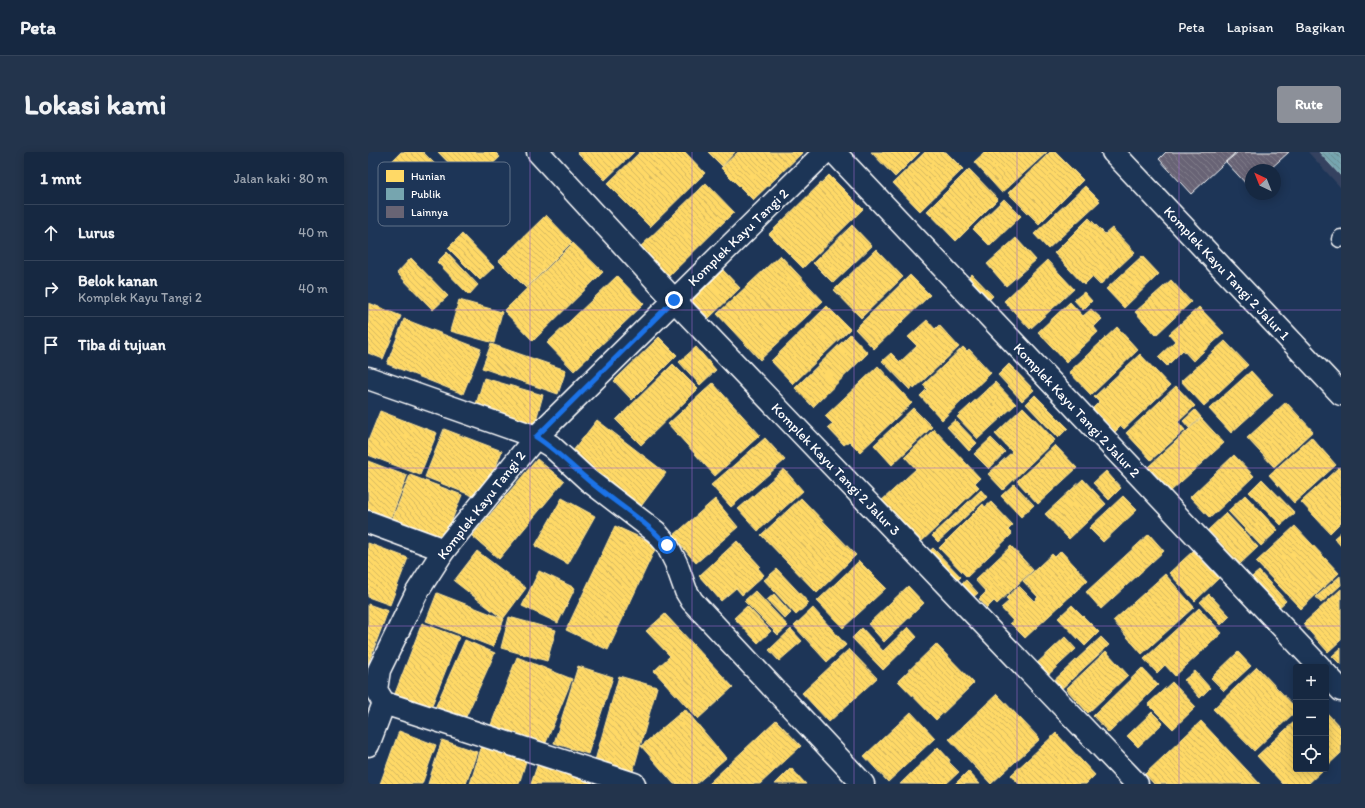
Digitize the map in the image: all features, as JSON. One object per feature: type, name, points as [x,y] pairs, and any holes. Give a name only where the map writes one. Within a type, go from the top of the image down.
[{"type":"street","name":"Komplek Kayu Tangi 2 Jalur 3","points":[[538,152],[674,300],[1137,784]]},
{"type":"street","name":"Komplek Kayu Tangi 2","points":[[368,745],[379,670],[413,599],[444,550],[536,437],[825,152]]},
{"type":"street","name":"Komplek Kayu Tangi 2 Jalur 2","points":[[834,152],[1317,664]]},
{"type":"street","name":"Komplek Kayu Tangi 2 Jalur 1","points":[[1113,152],[1341,394]]},
{"type":"street","points":[[368,378],[536,437],[551,446],[588,480],[656,532],[667,545],[676,563],[686,591],[692,601],[863,784]]},
{"type":"street","points":[[368,522],[444,550]]},
{"type":"street","points":[[1329,677],[1341,690]]},
{"type":"street","points":[[376,693],[634,784]]},
{"type":"shaded area","points":[[1308,152],[1341,152],[1341,188]]},
{"type":"building: Hunian","points":[[401,152],[423,152],[433,162],[391,162]]},
{"type":"building: Hunian","points":[[438,152],[495,152],[500,157],[495,162],[448,162]]},
{"type":"building: Hunian","points":[[577,152],[634,152],[605,180]]},
{"type":"building: Hunian","points":[[640,152],[685,152],[705,173],[650,227],[607,184]]},
{"type":"building: Hunian","points":[[708,152],[735,152],[722,166]]},
{"type":"building: Hunian","points":[[738,152],[803,152],[753,200],[721,168]]},
{"type":"building: Hunian","points":[[871,152],[920,152],[895,177]]},
{"type":"building: Hunian","points":[[925,152],[946,152],[963,169],[920,211],[893,183]]},
{"type":"building: Hunian","points":[[985,152],[1047,152],[1002,193],[974,162]]},
{"type":"building: Hunian","points":[[1050,152],[1055,152],[1083,180],[1039,224],[1008,193]]},
{"type":"building: Hunian","points":[[969,169],[998,199],[956,241],[927,211]]},
{"type":"building: Hunian","points":[[829,175],[863,209],[803,268],[769,234]]},
{"type":"building: Hunian","points":[[706,183],[734,212],[663,282],[634,253]]},
{"type":"building: Hunian","points":[[1085,186],[1100,201],[1048,249],[1034,234]]},
{"type":"building: Hunian","points":[[1004,199],[1021,216],[990,246],[973,229]]},
{"type":"building: Hunian","points":[[546,215],[572,242],[526,288],[499,261]]},
{"type":"building: Hunian","points":[[1089,218],[1105,234],[1112,228],[1135,252],[1100,285],[1092,277],[1084,285],[1054,253]]},
{"type":"building: Hunian","points":[[852,225],[872,246],[833,283],[813,263]]},
{"type":"building: Hunian","points":[[462,234],[494,267],[480,280],[448,248]]},
{"type":"building: Hunian","points":[[1016,238],[1036,260],[1006,286],[987,264]]},
{"type":"building: Hunian","points":[[573,243],[603,272],[533,341],[504,311]]},
{"type":"building: Hunian","points":[[876,249],[903,277],[861,318],[834,290]]},
{"type":"building: Hunian","points":[[447,252],[478,285],[469,295],[437,262]]},
{"type":"building: Hunian","points":[[780,255],[823,301],[760,360],[717,314]]},
{"type":"building: Hunian","points":[[1142,256],[1159,274],[1124,308],[1106,289]]},
{"type":"building: Hunian","points":[[411,258],[448,296],[433,310],[397,273]]},
{"type":"building: Hunian","points":[[1047,260],[1074,289],[1030,329],[1004,301]]},
{"type":"building: Hunian","points":[[723,270],[740,288],[709,318],[692,301]]},
{"type":"building: Hunian","points":[[972,274],[993,296],[983,306],[962,284]]},
{"type":"building: Hunian","points":[[910,275],[930,295],[874,349],[855,329]]},
{"type":"building: Hunian","points":[[617,276],[644,304],[574,371],[547,343]]},
{"type":"building: Hunian","points":[[1171,280],[1191,302],[1156,335],[1135,312]]},
{"type":"building: Hunian","points":[[1084,292],[1092,301],[1083,310],[1074,300]]},
{"type":"building: Hunian","points":[[459,300],[502,312],[494,343],[450,331]]},
{"type":"building: Hunian","points":[[1070,302],[1083,316],[1091,309],[1102,319],[1094,327],[1098,332],[1066,362],[1038,332]]},
{"type":"building: Hunian","points":[[369,303],[401,316],[383,359],[368,353]]},
{"type":"building: Hunian","points":[[827,306],[850,329],[793,384],[771,361]]},
{"type":"building: Hunian","points":[[1199,307],[1224,333],[1193,361],[1183,350],[1167,366],[1158,357],[1175,341],[1169,334]]},
{"type":"building: Hunian","points":[[404,319],[481,349],[463,394],[387,364]]},
{"type":"building: Hunian","points":[[927,320],[935,329],[939,325],[959,347],[914,389],[913,387],[910,390],[882,361],[891,353],[900,362],[917,346],[908,337]]},
{"type":"building: Hunian","points":[[1117,327],[1138,350],[1091,395],[1069,372]]},
{"type":"building: Hunian","points":[[850,334],[868,353],[813,407],[795,388]]},
{"type":"building: Hunian","points":[[659,337],[677,355],[632,400],[614,381]]},
{"type":"building: Hunian","points":[[1225,341],[1248,365],[1204,406],[1181,381]]},
{"type":"building: Hunian","points":[[491,344],[566,370],[558,394],[482,368]]},
{"type":"building: Hunian","points":[[696,347],[716,370],[700,385],[679,362]]},
{"type":"building: Hunian","points":[[963,347],[967,351],[969,349],[991,373],[942,420],[920,396],[927,389],[923,385]]},
{"type":"building: Hunian","points":[[1140,354],[1170,386],[1124,429],[1121,426],[1113,434],[1091,410],[1099,402],[1094,397]]},
{"type":"building: Hunian","points":[[673,364],[698,389],[641,445],[616,420]]},
{"type":"building: Hunian","points":[[1009,364],[1034,390],[1022,401],[998,375]]},
{"type":"building: Hunian","points":[[878,366],[912,403],[860,452],[849,441],[844,445],[828,428],[833,424],[825,416]]},
{"type":"building: Hunian","points":[[1251,371],[1273,395],[1231,433],[1209,409]]},
{"type":"building: Hunian","points":[[484,378],[543,395],[533,431],[473,414]]},
{"type":"building: Hunian","points":[[995,382],[1016,404],[978,439],[957,417]]},
{"type":"building: Hunian","points":[[713,383],[760,435],[715,476],[668,424]]},
{"type":"building: Hunian","points":[[1176,386],[1195,406],[1178,422],[1185,430],[1151,460],[1126,433]]},
{"type":"building: Hunian","points":[[1035,395],[1068,428],[1058,438],[1026,404]]},
{"type":"building: Hunian","points":[[1286,402],[1313,431],[1274,467],[1247,438]]},
{"type":"building: Hunian","points":[[1023,407],[1055,440],[1003,490],[988,474],[1012,452],[995,434]]},
{"type":"building: Hunian","points":[[913,408],[932,427],[892,465],[874,445]]},
{"type":"building: Hunian","points":[[1195,410],[1201,417],[1189,428],[1183,421]]},
{"type":"building: Hunian","points":[[380,411],[437,433],[420,475],[368,455],[368,441]]},
{"type":"building: Hunian","points":[[1201,418],[1224,443],[1171,491],[1148,467]]},
{"type":"building: Hunian","points":[[597,420],[666,473],[639,509],[569,456]]},
{"type":"building: Hunian","points":[[955,420],[977,443],[969,451],[947,427]]},
{"type":"building: Hunian","points":[[444,429],[502,451],[483,500],[425,477]]},
{"type":"building: Hunian","points":[[934,429],[980,478],[975,483],[979,487],[920,543],[880,502],[916,469],[905,457]]},
{"type":"building: Hunian","points":[[1311,437],[1336,465],[1294,503],[1269,475]]},
{"type":"building: Hunian","points":[[765,438],[785,460],[731,507],[711,485]]},
{"type":"building: Hunian","points":[[991,438],[1005,452],[989,469],[974,454]]},
{"type":"building: Hunian","points":[[1055,445],[1077,468],[1038,504],[1017,481]]},
{"type":"building: Hunian","points":[[1234,455],[1254,476],[1210,518],[1190,497]]},
{"type":"building: Hunian","points":[[537,459],[564,481],[499,559],[472,536]]},
{"type":"building: Hunian","points":[[368,461],[407,476],[391,518],[368,510]]},
{"type":"building: Hunian","points":[[1339,467],[1341,470],[1341,522],[1330,533],[1301,502]]},
{"type":"building: Hunian","points":[[784,469],[803,491],[758,531],[738,509]]},
{"type":"building: Hunian","points":[[1106,471],[1121,488],[1109,500],[1093,483]]},
{"type":"building: Hunian","points":[[410,475],[462,495],[443,542],[391,522]]},
{"type":"building: Hunian","points":[[1083,479],[1106,504],[1069,539],[1045,514]]},
{"type":"building: Hunian","points":[[1262,479],[1295,513],[1281,525],[1249,492]]},
{"type":"building: Hunian","points":[[1014,484],[1034,505],[1021,517],[1001,496]]},
{"type":"building: Hunian","points":[[981,490],[987,497],[938,542],[932,536]]},
{"type":"building: Hunian","points":[[1245,495],[1278,530],[1261,546],[1228,511]]},
{"type":"building: Hunian","points":[[1123,496],[1137,510],[1103,542],[1089,528]]},
{"type":"building: Hunian","points":[[562,498],[595,516],[568,564],[535,546]]},
{"type":"building: Hunian","points":[[801,498],[856,555],[817,593],[761,535]]},
{"type":"building: Hunian","points":[[715,499],[738,527],[696,563],[673,536]]},
{"type":"building: Hunian","points":[[991,502],[1013,525],[1008,530],[1012,534],[967,577],[939,548],[983,504],[985,507]]},
{"type":"building: Hunian","points":[[1226,513],[1258,547],[1240,564],[1208,530]]},
{"type":"building: Hunian","points":[[615,526],[657,545],[608,650],[566,630]]},
{"type":"building: Hunian","points":[[1295,526],[1339,573],[1301,609],[1256,562]]},
{"type":"building: Hunian","points":[[1341,532],[1341,546],[1334,538]]},
{"type":"building: Hunian","points":[[1149,534],[1164,551],[1101,609],[1086,592]]},
{"type":"building: Hunian","points":[[737,541],[760,566],[758,568],[764,575],[742,595],[736,588],[721,601],[699,576]]},
{"type":"building: Hunian","points":[[368,543],[408,558],[390,605],[368,597]]},
{"type":"building: Hunian","points":[[1011,546],[1033,570],[997,604],[994,601],[987,608],[979,599],[986,592],[975,580]]},
{"type":"building: Hunian","points":[[933,548],[961,577],[952,586],[924,556]]},
{"type":"building: Hunian","points":[[477,551],[526,588],[503,619],[454,581]]},
{"type":"building: Hunian","points":[[1061,551],[1088,580],[1025,638],[1010,623],[1013,621],[1001,608],[1009,601],[1006,598],[1019,586],[1034,601],[1038,597],[1023,581],[1052,554],[1055,557]]},
{"type":"building: Hunian","points":[[1193,551],[1219,578],[1195,601],[1169,573]]},
{"type":"building: Hunian","points":[[859,561],[886,588],[843,628],[817,601]]},
{"type":"building: Hunian","points":[[777,569],[809,603],[796,615],[764,580]]},
{"type":"building: Hunian","points":[[539,571],[575,588],[558,623],[522,606]]},
{"type":"building: Hunian","points":[[1259,571],[1286,601],[1274,612],[1246,582]]},
{"type":"building: Hunian","points":[[1165,574],[1194,607],[1142,654],[1113,621]]},
{"type":"building: Hunian","points":[[1340,576],[1341,585],[1321,603],[1316,597]]},
{"type":"building: Hunian","points":[[966,580],[978,593],[970,600],[958,587]]},
{"type":"building: Hunian","points":[[908,586],[924,603],[884,642],[868,624]]},
{"type":"building: Hunian","points":[[1341,589],[1341,640],[1328,652],[1303,624]]},
{"type":"building: Hunian","points":[[755,591],[788,626],[778,635],[744,601]]},
{"type":"building: Hunian","points":[[437,593],[504,619],[493,647],[426,621]]},
{"type":"building: Hunian","points":[[774,594],[791,613],[785,619],[767,600]]},
{"type":"building: Hunian","points":[[1209,594],[1230,616],[1221,625],[1200,602]]},
{"type":"building: Hunian","points":[[368,604],[388,611],[368,664]]},
{"type":"building: Hunian","points":[[1072,605],[1099,632],[1085,646],[1058,618]]},
{"type":"building: Hunian","points":[[747,606],[771,631],[758,643],[734,618]]},
{"type":"building: Hunian","points":[[813,608],[846,645],[827,662],[794,626]]},
{"type":"building: Hunian","points":[[1199,608],[1222,633],[1175,676],[1165,665],[1157,673],[1144,659]]},
{"type":"building: Hunian","points":[[665,614],[733,687],[698,719],[654,671],[670,656],[646,631]]},
{"type":"building: Hunian","points":[[509,617],[556,630],[547,661],[501,648]]},
{"type":"building: Hunian","points":[[422,623],[459,637],[430,710],[394,696]]},
{"type":"building: Hunian","points":[[908,627],[917,637],[883,670],[852,638],[862,628],[883,651]]},
{"type":"building: Hunian","points":[[791,629],[802,641],[779,661],[769,650]]},
{"type":"building: Hunian","points":[[1065,637],[1076,649],[1046,677],[1035,665]]},
{"type":"building: Hunian","points":[[1101,637],[1109,645],[1060,690],[1049,685]]},
{"type":"building: Hunian","points":[[465,640],[495,653],[464,721],[435,708]]},
{"type":"building: Hunian","points":[[936,644],[974,683],[936,720],[898,681]]},
{"type":"building: Hunian","points":[[1341,648],[1341,665],[1332,656]]},
{"type":"building: Hunian","points":[[849,649],[877,678],[829,722],[802,693]]},
{"type":"building: Hunian","points":[[1106,651],[1128,675],[1088,713],[1066,689]]},
{"type":"building: Hunian","points":[[1238,652],[1251,666],[1224,691],[1211,678]]},
{"type":"building: Hunian","points":[[517,657],[572,679],[543,750],[489,730]]},
{"type":"building: Hunian","points":[[578,666],[613,677],[588,754],[554,743]]},
{"type":"building: Hunian","points":[[1257,667],[1293,705],[1293,714],[1254,751],[1213,709]]},
{"type":"building: Hunian","points":[[1142,668],[1158,685],[1109,733],[1093,716]]},
{"type":"building: Hunian","points":[[1195,671],[1210,688],[1200,698],[1184,680]]},
{"type":"building: Hunian","points":[[619,676],[657,687],[632,775],[594,764]]},
{"type":"building: Hunian","points":[[1172,682],[1196,707],[1173,729],[1148,704]]},
{"type":"building: Hunian","points":[[997,694],[1040,739],[991,784],[949,739]]},
{"type":"building: Hunian","points":[[685,709],[726,758],[696,784],[674,784],[641,746]]},
{"type":"building: Hunian","points":[[911,712],[935,738],[888,782],[864,756]]},
{"type":"building: Hunian","points":[[1152,712],[1163,723],[1138,747],[1127,736]]},
{"type":"building: Hunian","points":[[1329,715],[1341,728],[1341,753],[1329,764]]},
{"type":"building: Hunian","points":[[776,720],[801,746],[760,784],[709,783]]},
{"type":"building: Hunian","points":[[1201,721],[1260,784],[1154,784],[1145,774]]},
{"type":"building: Hunian","points":[[1293,723],[1293,772],[1321,772],[1308,784],[1283,784],[1257,756]]},
{"type":"building: Hunian","points":[[399,731],[436,745],[422,784],[380,784]]},
{"type":"building: Hunian","points":[[1056,733],[1095,775],[1086,784],[1019,784],[1011,775]]},
{"type":"building: Hunian","points":[[442,740],[477,752],[466,784],[428,784]]},
{"type":"building: Hunian","points":[[482,745],[527,758],[519,784],[470,784]]},
{"type":"building: Hunian","points":[[938,747],[950,760],[949,762],[959,772],[946,784],[900,784]]},
{"type":"building: Hunian","points":[[538,763],[602,784],[531,784]]},
{"type":"building: Hunian","points":[[791,768],[806,784],[775,784]]},
{"type":"building: Hunian","points":[[968,771],[980,784],[955,784]]},
{"type":"building: Publik","points":[[1319,152],[1341,152],[1341,176]]},
{"type":"building: Lainnya","points":[[1166,152],[1236,152],[1191,194],[1159,159]]},
{"type":"building: Lainnya","points":[[1238,152],[1289,152],[1276,164],[1245,164],[1245,183],[1226,162]]},
{"type":"route","points":[[667,545],[656,532],[588,480],[551,446],[536,437],[674,300]]}]
